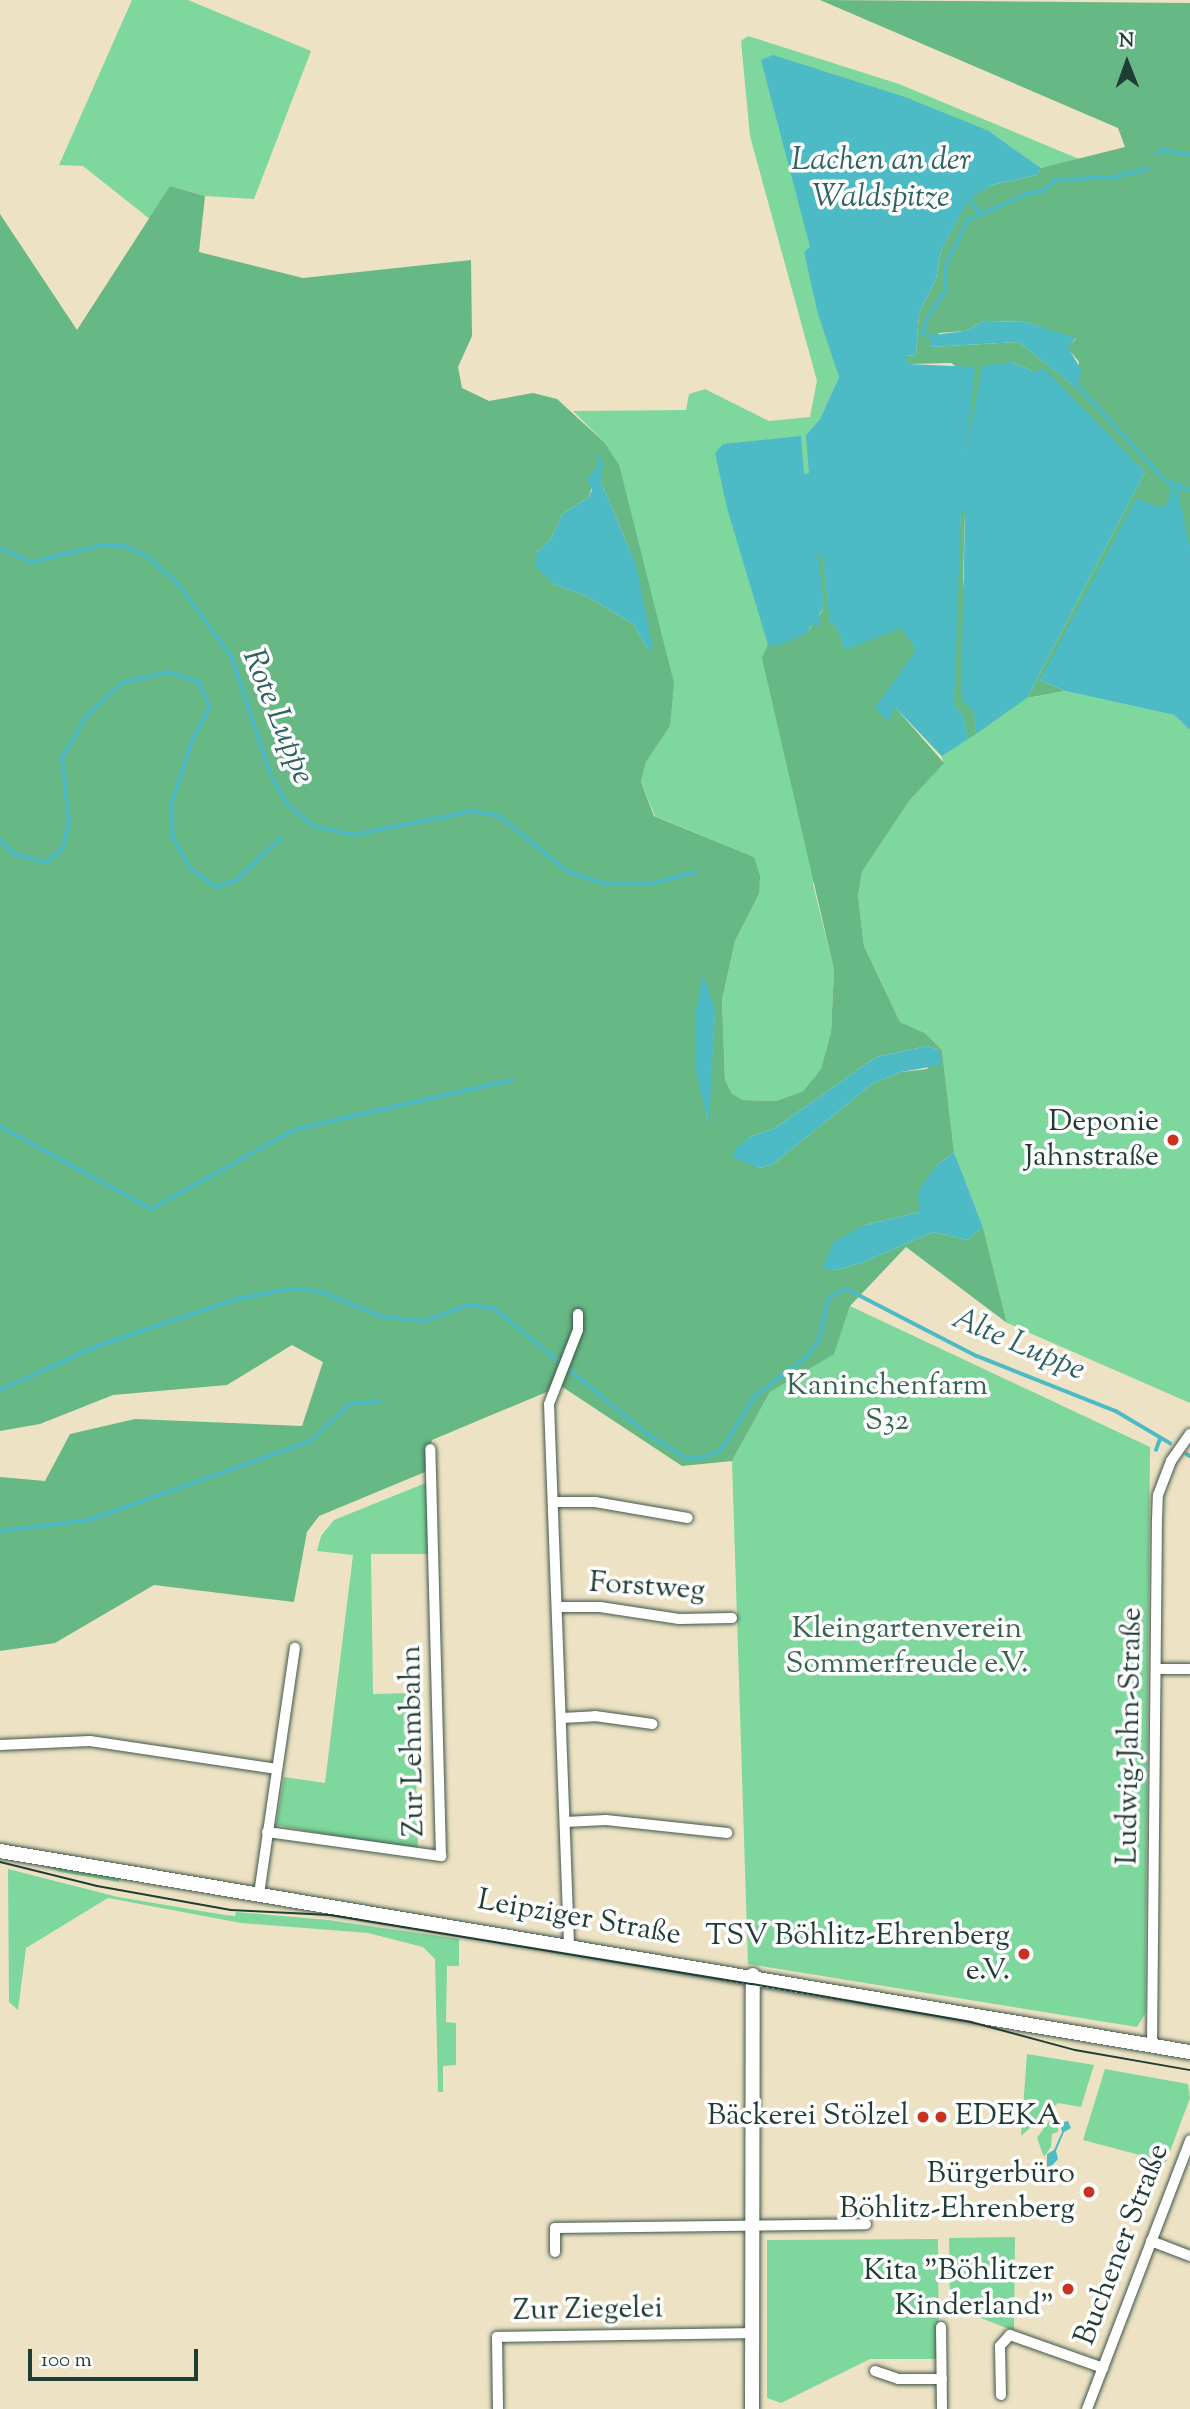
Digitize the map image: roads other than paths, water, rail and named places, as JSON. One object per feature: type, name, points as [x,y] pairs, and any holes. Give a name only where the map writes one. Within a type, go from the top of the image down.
[{"type":"street","name":"Forstweg","points":[[569,1944],[559,1607],[549,1404],[578,1330],[578,1314]]},
{"type":"street","name":"Ludwig-Jahn-Straße","points":[[1152,2046],[1158,1495],[1171,1461],[1190,1434]]},
{"type":"street","name":"Zur Lehmbahn","points":[[267,1832],[441,1856],[430,1449]]},
{"type":"street","points":[[554,1502],[595,1502],[688,1518]]},
{"type":"street","name":"Forstweg","points":[[559,1607],[600,1607],[679,1619],[732,1618]]},
{"type":"street","points":[[259,1894],[295,1648]]},
{"type":"street","points":[[1157,1669],[1190,1669]]},
{"type":"street","points":[[562,1718],[595,1716],[652,1724]]},
{"type":"street","points":[[0,1745],[90,1741],[277,1769]]},
{"type":"street","points":[[565,1822],[606,1820],[727,1833]]},
{"type":"street","name":"Leipziger Straße","points":[[0,1851],[753,1975],[1190,2052]]},
{"type":"street","points":[[752,2409],[753,1975]]},
{"type":"street","name":"Buchener Straße","points":[[1087,2409],[1190,2140]]},
{"type":"street","points":[[555,2252],[555,2228],[866,2224]]},
{"type":"street","points":[[1151,2241],[1190,2256]]},
{"type":"street","points":[[942,2328],[942,2409]]},
{"type":"street","name":"Zur Ziegelei","points":[[498,2409],[497,2336],[752,2333]]},
{"type":"street","name":"Buchener Straße","points":[[1001,2395],[1000,2346],[1010,2335],[1103,2368]]},
{"type":"street","points":[[875,2371],[898,2379],[942,2379]]},
{"type":"water","name":"Lachen an der Waldspitze","points":[[773,55],[905,97],[989,131],[1041,168],[1037,175],[992,185],[969,199],[941,251],[936,279],[919,313],[916,356],[906,355],[909,364],[975,367],[967,450],[982,366],[1012,362],[1035,372],[1044,368],[1145,472],[1027,698],[976,734],[974,712],[961,699],[965,512],[961,513],[954,706],[963,715],[968,739],[942,756],[895,707],[888,721],[875,708],[916,650],[901,628],[845,650],[837,627],[830,623],[823,558],[818,552],[824,609],[819,613],[820,626],[810,626],[808,633],[779,645],[768,645],[727,508],[715,453],[723,444],[801,436],[804,474],[809,473],[806,435],[820,419],[839,377],[818,314],[804,252],[810,247],[761,60]]},
{"type":"water","points":[[984,321],[1026,322],[1076,338],[1068,347],[1082,371],[1076,388],[1019,342],[930,347],[933,335],[965,331]]},
{"type":"water","points":[[594,452],[603,461],[601,482],[636,565],[653,650],[648,649],[633,624],[588,597],[554,584],[535,566],[537,552],[551,539],[562,514],[589,497],[592,490],[587,480],[599,463]]},
{"type":"water","points":[[1172,493],[1178,493],[1190,547],[1190,730],[1174,715],[1065,691],[1040,680],[1136,499],[1164,508]]},
{"type":"water","points":[[703,974],[715,1009],[709,1125],[696,1072],[695,1016]]},
{"type":"water","points":[[927,1046],[940,1050],[941,1065],[901,1072],[872,1084],[772,1165],[758,1168],[733,1157],[733,1151],[749,1137],[775,1128],[876,1057]]},
{"type":"water","points":[[954,1152],[983,1227],[967,1240],[933,1232],[861,1263],[836,1270],[822,1268],[834,1241],[865,1225],[919,1212],[918,1191],[936,1166]]},
{"type":"water","points":[[1068,2121],[1071,2128],[1064,2132],[1056,2151],[1058,2159],[1047,2171],[1047,2154],[1054,2150],[1062,2132],[1060,2123]]},
{"type":"waterway","points":[[1157,153],[1163,150],[1190,155]]},
{"type":"waterway","points":[[933,338],[923,334],[927,318],[946,290],[945,267],[968,220],[1027,194],[1043,191],[1055,180],[1115,177],[1147,169]]},
{"type":"waterway","points":[[969,198],[980,212]]},
{"type":"waterway","points":[[1075,383],[1165,480],[1190,490]]},
{"type":"waterway","points":[[1171,484],[1172,493]]},
{"type":"waterway","points":[[1178,493],[1179,484]]},
{"type":"waterway","name":"Rote Luppe","points":[[0,548],[32,562],[102,545],[124,546],[147,556],[178,583],[232,657],[271,775],[288,805],[314,826],[352,835],[473,811],[500,816],[567,871],[605,884],[650,884],[695,872]]},
{"type":"waterway","points":[[0,839],[14,854],[47,862],[63,848],[69,822],[62,758],[87,715],[122,683],[169,672],[199,682],[210,707],[192,742],[172,804],[173,837],[190,868],[216,887],[235,881],[281,838]]},
{"type":"waterway","points":[[0,1126],[151,1209],[296,1129],[512,1080]]},
{"type":"waterway","name":"Alte Luppe","points":[[0,1390],[95,1347],[236,1299],[290,1289],[320,1291],[380,1316],[424,1321],[469,1305],[494,1308],[649,1435],[685,1457],[699,1459],[721,1450],[754,1397],[804,1359],[818,1343],[829,1297],[847,1289],[977,1356],[1116,1411],[1170,1443]]},
{"type":"waterway","points":[[0,1531],[89,1520],[311,1441],[350,1403],[379,1402]]},
{"type":"waterway","points":[[1156,1450],[1160,1439]]},
{"type":"tram line","points":[[0,1862],[97,1886],[231,1910],[330,1915],[971,2022],[1075,2050],[1190,2070]]},
{"type":"place","name":"Deponie Jahnstraße","points":[[1173,1140]]},
{"type":"place","name":"TSV Böhlitz-Ehrenberg e.V.","points":[[1024,1954]]},
{"type":"place","name":"Bäckerei Stölzel","points":[[923,2117]]},
{"type":"place","name":"EDEKA","points":[[941,2117]]},
{"type":"place","name":"Bürgerbüro Böhlitz-Ehrenberg","points":[[1089,2192]]},
{"type":"place","name":"Kita \"Böhlitzer Kinderland\"","points":[[1068,2289]]},
{"type":"park label","name":"Kaninchenfarm S32","points":[[887,1404]]},
{"type":"park label","name":"Kleingartenverein Sommerfreude e.V.","points":[[907,1647]]}]
